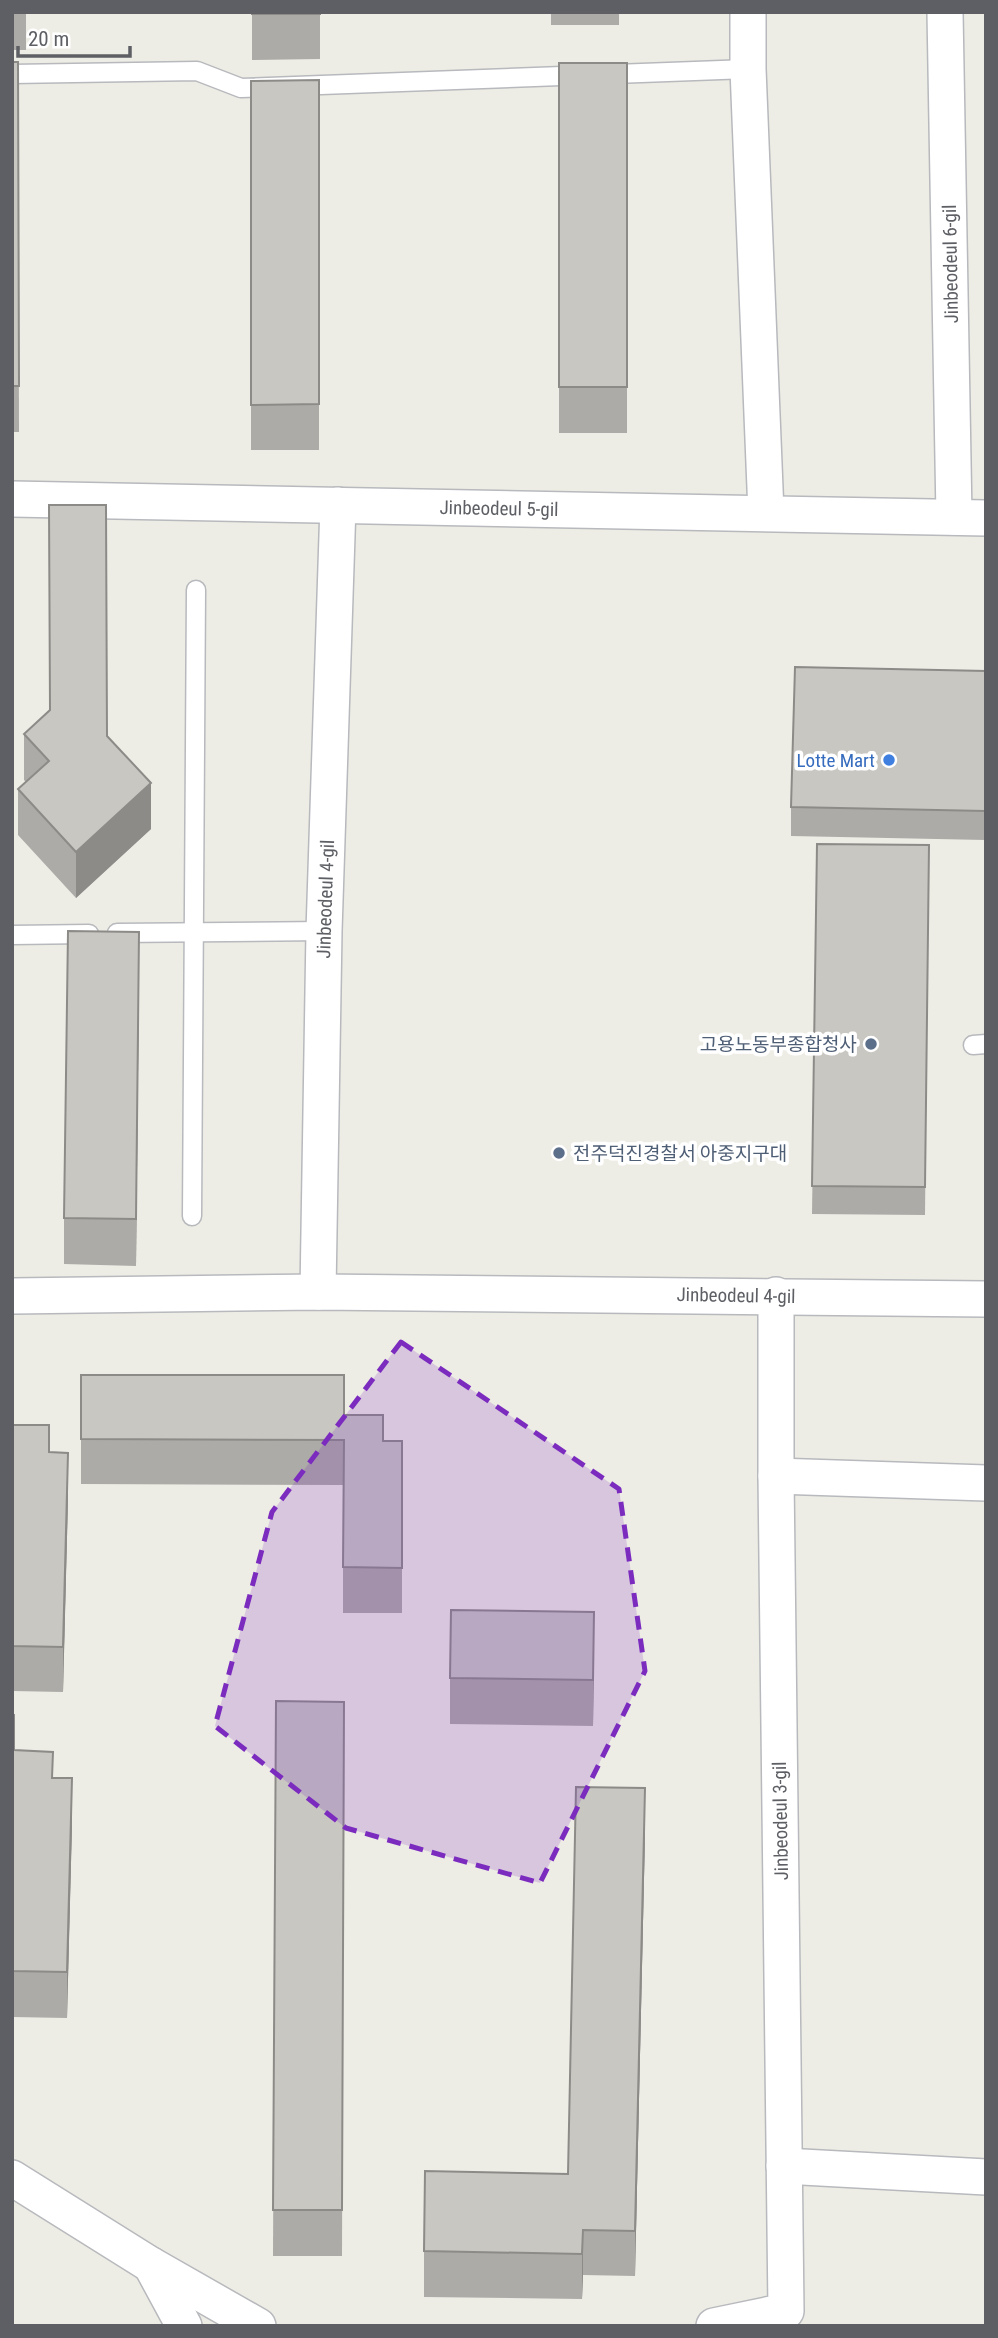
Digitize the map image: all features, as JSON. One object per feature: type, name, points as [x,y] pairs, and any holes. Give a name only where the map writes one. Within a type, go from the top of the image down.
[{"type":"street","points":[[748,12],[766,513]]},
{"type":"street","name":"Jinbeodeul 6-gil","points":[[946,12],[970,517]]},
{"type":"street","name":"Jinbeodeul 5-gil","points":[[12,499],[970,517]]},
{"type":"street","name":"Jinbeodeul 4-gil","points":[[318,1292],[324,931],[338,505]]},
{"type":"street","name":"Jinbeodeul 4-gil","points":[[12,1296],[318,1292],[986,1299]]},
{"type":"street","name":"Jinbeodeul 3-gil","points":[[714,2326],[786,2311],[776,1295]]},
{"type":"street","points":[[776,1476],[986,1483]]},
{"type":"street","points":[[784,2166],[986,2177]]},
{"type":"street","points":[[12,2178],[151,2265],[258,2326]]},
{"type":"street","points":[[151,2265],[184,2326]]},
{"type":"lane","points":[[12,74],[197,71],[241,88],[748,69]]},
{"type":"lane","points":[[192,1216],[196,590]]},
{"type":"lane","points":[[12,934],[324,931]]},
{"type":"highlighted area","points":[[401,1342],[619,1489],[645,1671],[540,1883],[346,1828],[215,1726],[272,1512]]},
{"type":"building","points":[[320,12],[320,14],[252,14]]},
{"type":"building","points":[[12,62],[18,62],[19,386],[12,386]]},
{"type":"building","points":[[559,63],[627,63],[627,387],[559,387]]},
{"type":"building","points":[[319,80],[319,404],[251,405],[251,81]]},
{"type":"building","points":[[49,505],[106,505],[107,736],[151,783],[76,852],[18,789],[49,761],[24,734],[50,710]]},
{"type":"building","name":"Lotte Mart","points":[[795,667],[986,671],[985,811],[791,807]]},
{"type":"building","name":"고용노동부종합청사","points":[[817,844],[929,845],[925,1187],[812,1186]]},
{"type":"building","points":[[68,931],[139,932],[136,1219],[64,1218]]},
{"type":"building","points":[[81,1375],[344,1375],[344,1415],[383,1415],[383,1441],[402,1441],[402,1568],[343,1567],[344,1440],[81,1439]]},
{"type":"building","points":[[12,1425],[49,1425],[49,1452],[68,1453],[63,1647],[12,1646]]},
{"type":"building","points":[[451,1610],[594,1612],[593,1680],[450,1678]]},
{"type":"building","points":[[276,1701],[344,1702],[342,2210],[273,2210]]},
{"type":"building","points":[[12,1715],[14,1750],[53,1752],[52,1778],[72,1778],[67,1972],[12,1971]]},
{"type":"building","points":[[576,1787],[645,1788],[635,2231],[583,2230],[582,2254],[424,2251],[425,2171],[568,2174]]},
{"type":"place","name":"Lotte Mart","points":[[889,760]]},
{"type":"place","name":"고용노동부종합청사","points":[[871,1044]]},
{"type":"place","name":"전주덕진경찰서 아중지구대","points":[[559,1153]]}]
